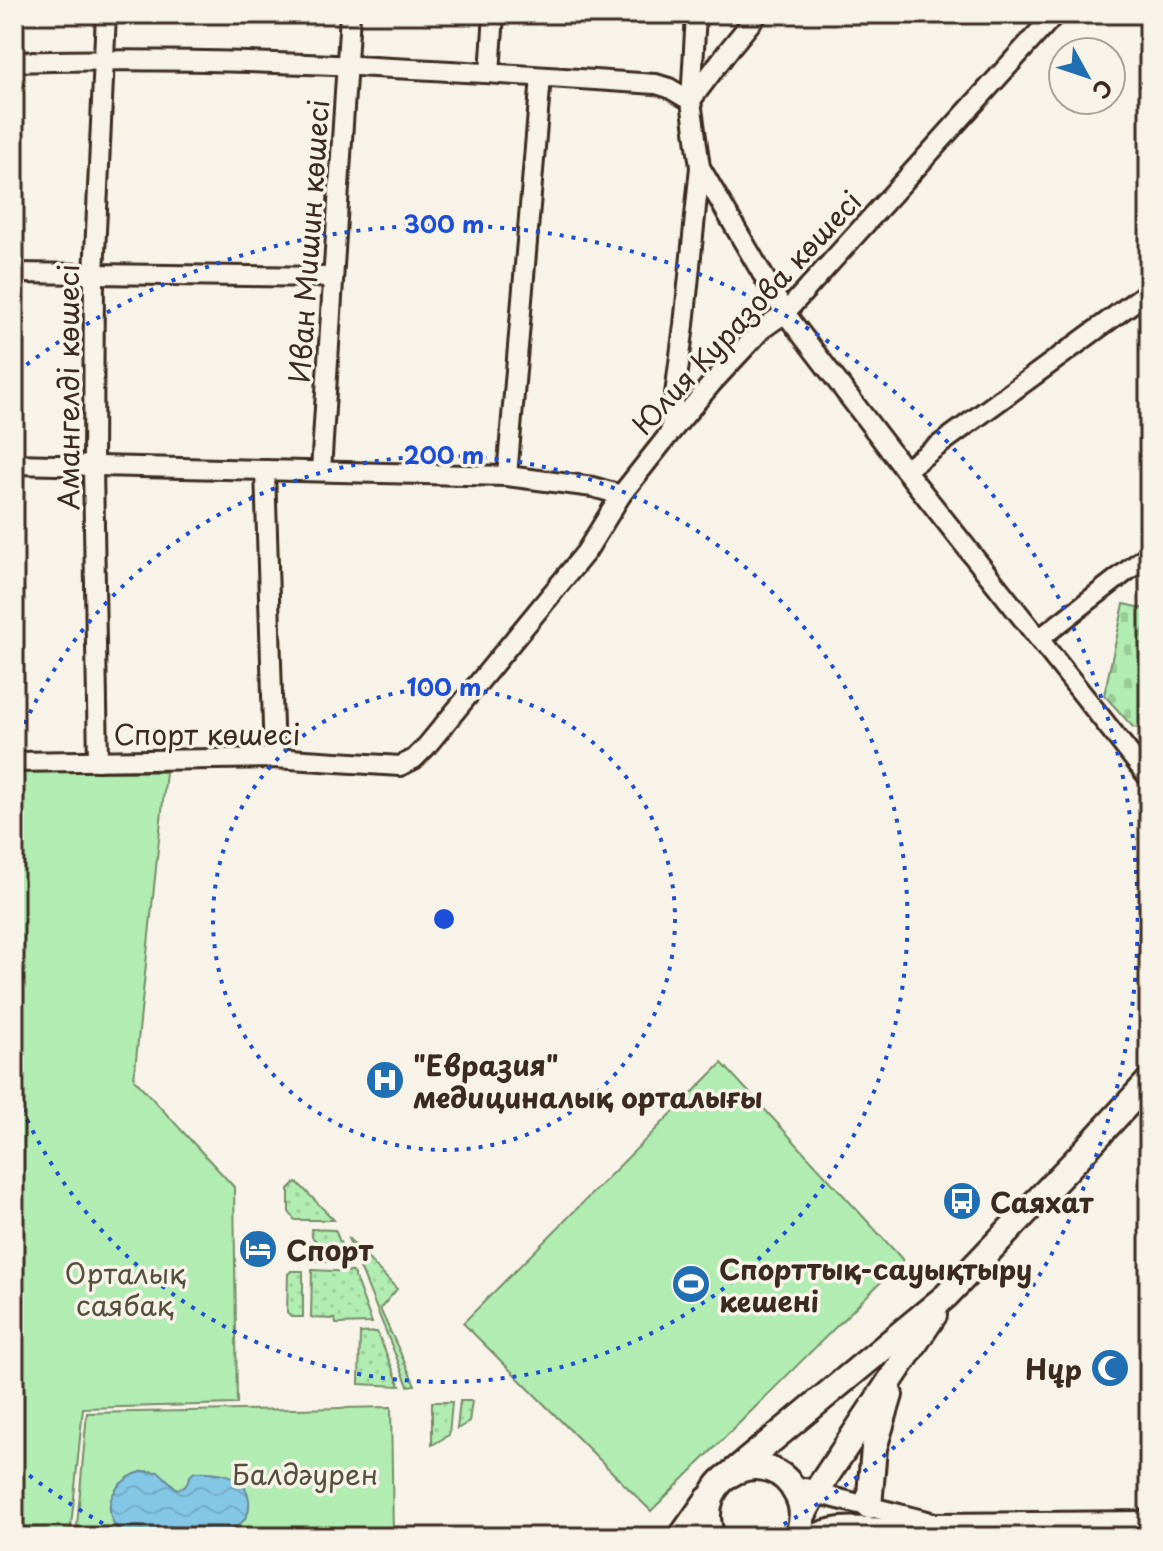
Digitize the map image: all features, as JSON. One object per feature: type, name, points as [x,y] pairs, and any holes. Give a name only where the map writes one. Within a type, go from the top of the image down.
[{"type":"main road","points":[[681,1537],[720,1482],[946,1296],[1149,1081]]},
{"type":"main road","points":[[806,1517],[946,1296]]},
{"type":"main road","points":[[869,1506],[874,1448],[898,1371]]},
{"type":"main road","points":[[732,1473],[757,1468],[780,1475],[796,1492],[806,1517]]},
{"type":"main road","points":[[712,1494],[708,1509],[712,1537]]},
{"type":"street","name":"Амангелді көшесі","points":[[98,761],[93,467],[94,275],[106,14]]},
{"type":"street","name":"Иван Мишин көшесі","points":[[321,471],[350,14]]},
{"type":"street","points":[[490,73],[494,14]]},
{"type":"street","points":[[670,433],[700,167],[691,101],[696,14]]},
{"type":"street","points":[[691,101],[758,14]]},
{"type":"street","name":"Юлия Куразова көшесі","points":[[400,766],[414,759],[425,748],[586,552],[621,495],[712,383],[762,329],[785,313],[1055,14]]},
{"type":"street","points":[[14,62],[104,59],[348,64],[656,84],[691,101]]},
{"type":"street","points":[[507,476],[541,77]]},
{"type":"street","points":[[700,167],[785,313],[1149,778]]},
{"type":"street","points":[[14,273],[333,277]]},
{"type":"street","points":[[905,470],[1149,291]]},
{"type":"street","points":[[14,464],[507,476],[593,487],[621,495]]},
{"type":"street","points":[[265,470],[274,758]]},
{"type":"street","points":[[1039,639],[1149,554]]},
{"type":"street","name":"Спорт көшесі","points":[[14,762],[274,758],[400,766]]},
{"type":"street","points":[[806,1517],[869,1506],[933,1523]]},
{"type":"street","points":[[806,1517],[838,1526],[900,1532],[933,1523],[1149,1521]]},
{"type":"street","points":[[806,1517],[817,1533],[838,1526]]},
{"type":"street","points":[[838,1526],[854,1537]]},
{"type":"green space","points":[[1124,604],[1149,610],[1149,730],[1133,727],[1104,695]]},
{"type":"green space","name":"Орталық саябақ","points":[[14,772],[166,772],[134,1079],[234,1187],[237,1404],[83,1408],[70,1537],[14,1537]]},
{"type":"green space","name":"Спорттық-сауықтыру кешені","points":[[722,1063],[903,1260],[651,1511],[463,1323]]},
{"type":"green space","points":[[295,1183],[334,1220],[295,1220],[289,1212],[289,1189]]},
{"type":"green space","points":[[311,1229],[335,1230],[348,1261],[312,1261],[311,1251],[317,1248],[317,1242],[312,1237]]},
{"type":"green space","points":[[348,1238],[397,1289],[380,1309],[415,1385],[408,1386]]},
{"type":"green space","points":[[312,1270],[353,1272],[372,1323],[336,1324],[335,1319],[311,1318]]},
{"type":"green space","points":[[303,1271],[303,1317],[291,1317],[287,1313],[288,1274]]},
{"type":"green space","points":[[377,1332],[400,1386],[359,1384],[360,1333]]},
{"type":"green space","points":[[460,1401],[472,1401],[469,1422],[457,1429]]},
{"type":"green space","points":[[432,1402],[452,1402],[449,1435],[432,1445]]},
{"type":"green space","name":"Балдәурен","points":[[391,1407],[393,1537],[76,1537],[87,1413]]},
{"type":"water","points":[[144,1471],[159,1472],[177,1489],[185,1487],[194,1472],[211,1472],[236,1479],[247,1491],[247,1516],[236,1526],[212,1535],[193,1537],[180,1529],[170,1537],[126,1535],[113,1522],[110,1513],[112,1497],[121,1483]]},
{"type":"place","name":"\"Евразия\" медициналық орталығы","points":[[385,1080]]},
{"type":"place","name":"Саяхат","points":[[962,1201]]},
{"type":"place","name":"Спорт","points":[[258,1249]]},
{"type":"place","name":"Спорттық-сауықтыру кешені","points":[[691,1284]]},
{"type":"place","name":"Нұр","points":[[1110,1368]]}]
